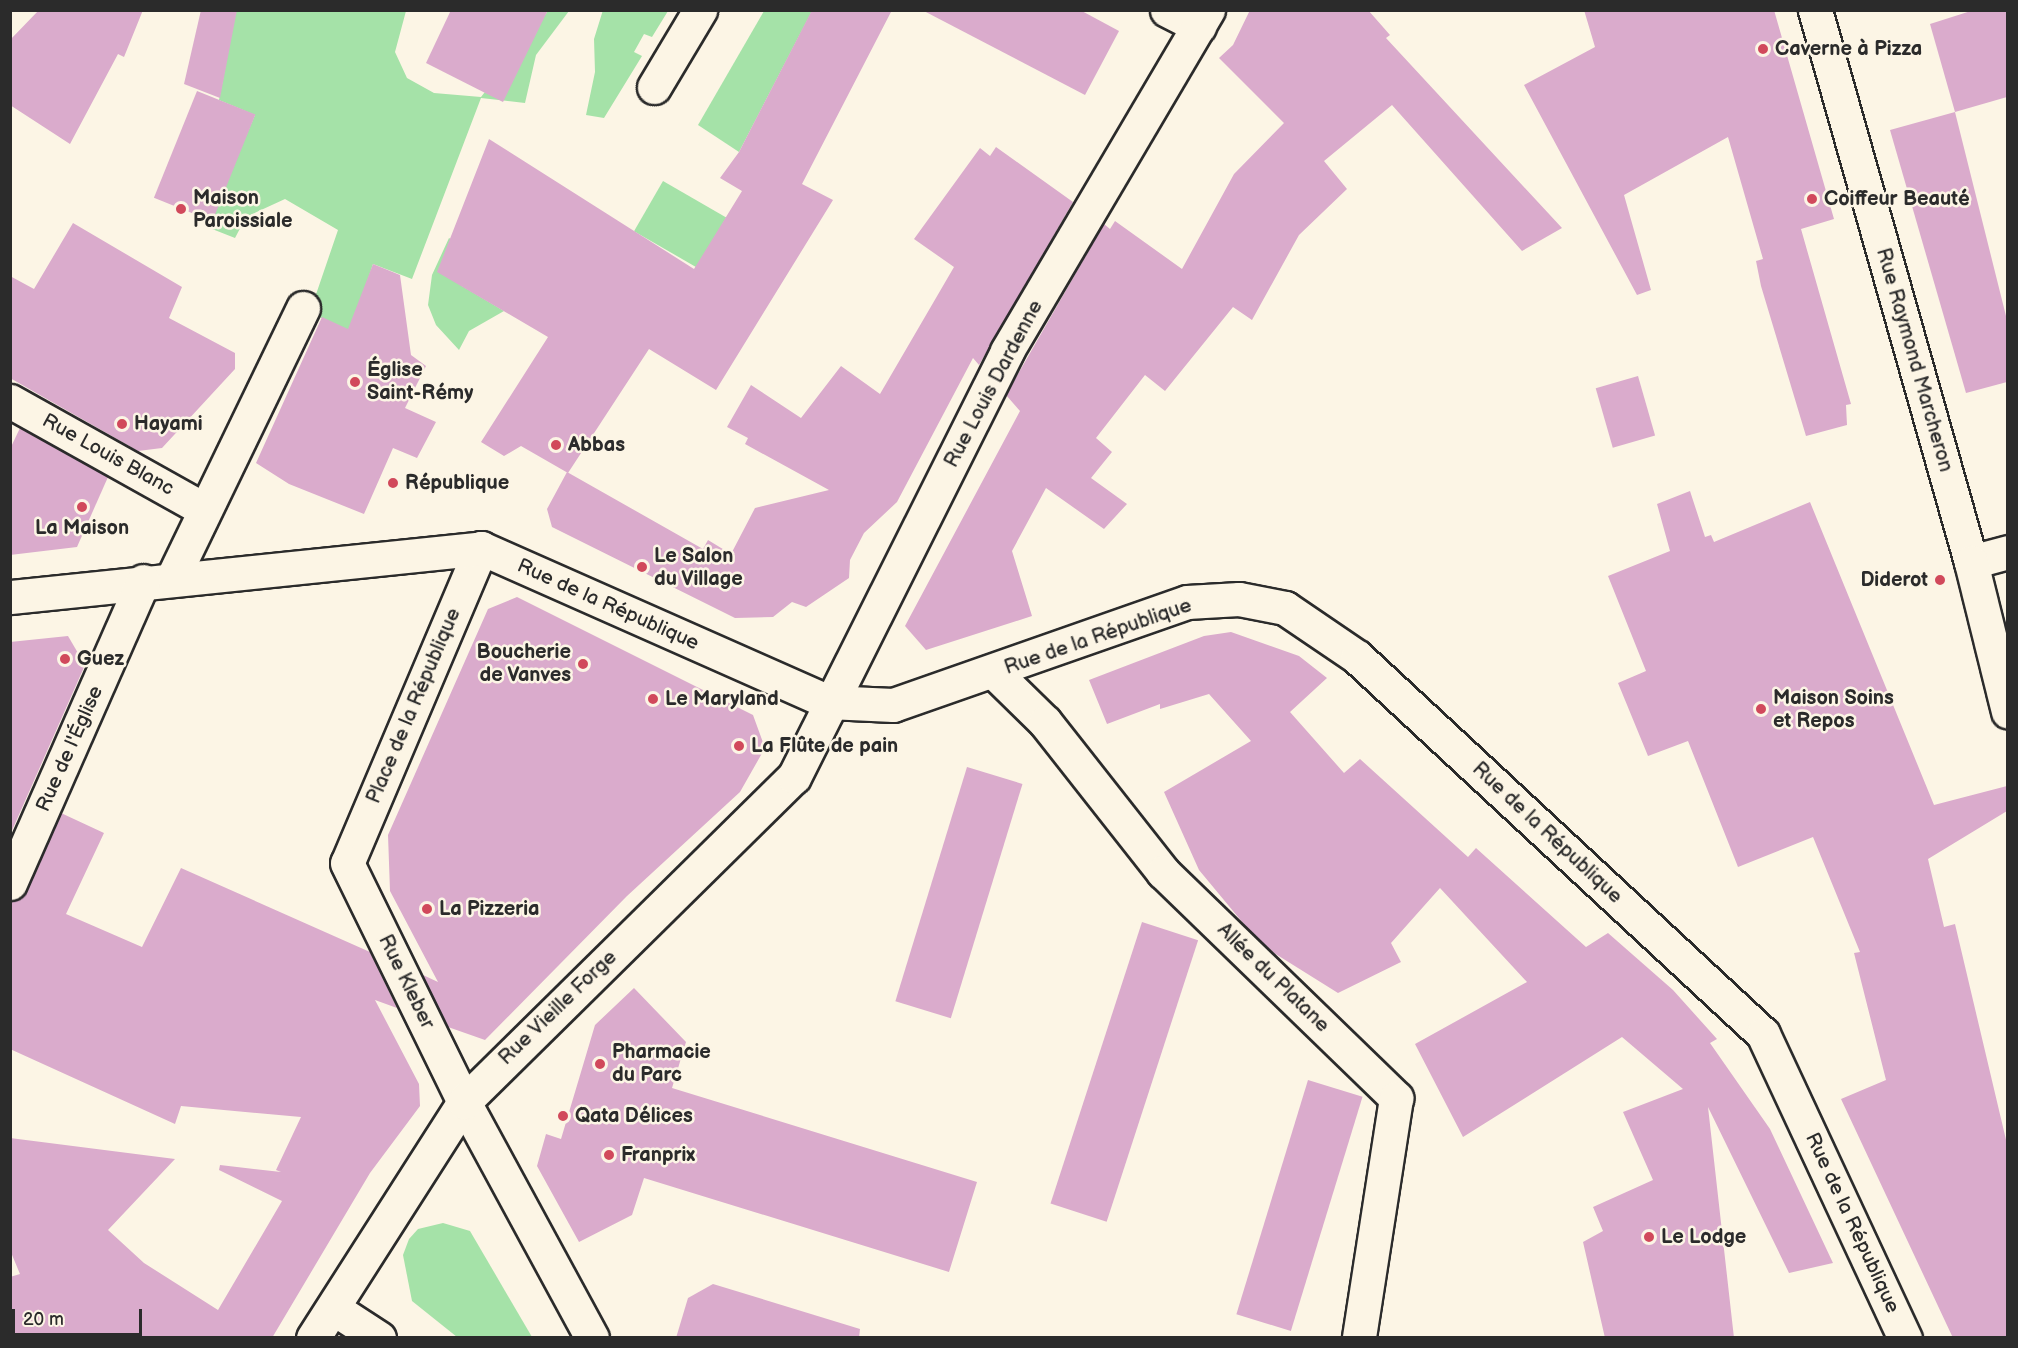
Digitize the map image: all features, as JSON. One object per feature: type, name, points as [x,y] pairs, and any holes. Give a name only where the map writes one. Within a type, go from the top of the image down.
[{"type":"street","points":[[654,87],[700,10]]},
{"type":"street","points":[[1167,10],[1204,18]]},
{"type":"street","name":"Rue Raymond Marcheron","points":[[1815,10],[1971,562],[2007,712]]},
{"type":"street","name":"Rue Louis Dardenne","points":[[828,702],[1007,351],[1204,18]]},
{"type":"street","points":[[158,580],[205,510],[303,308]]},
{"type":"street","name":"Rue Louis Blanc","points":[[10,401],[205,510]]},
{"type":"street","name":"Rue de la République","points":[[10,597],[481,548],[828,702],[893,705],[995,673],[1186,602],[1239,599],[1285,608],[1357,657],[1763,1034],[1905,1338]]},
{"type":"street","name":"Place de la République","points":[[347,863],[481,548]]},
{"type":"street","points":[[1971,562],[2007,552]]},
{"type":"street","name":"Rue de l'Église","points":[[10,883],[158,580]]},
{"type":"street","name":"Allée du Platane","points":[[995,673],[1045,722],[1163,872],[1396,1098],[1359,1338]]},
{"type":"street","name":"Rue Vieille Forge","points":[[313,1338],[464,1102],[794,777],[828,702]]},
{"type":"street","name":"Rue Kleber","points":[[347,863],[464,1102],[592,1338]]},
{"type":"street","points":[[333,1308],[379,1338]]},
{"type":"green space","points":[[603,10],[668,11],[652,37],[644,34],[634,52],[642,56],[604,118],[586,115],[595,72],[594,39]]},
{"type":"green space","points":[[236,11],[406,11],[395,52],[407,78],[434,93],[481,97],[548,11],[569,11],[536,55],[525,103],[481,98],[412,279],[373,264],[350,333],[310,312],[338,230],[285,199],[246,217],[235,238],[207,227],[255,115],[219,100]]},
{"type":"green space","points":[[764,11],[812,11],[739,152],[698,125]]},
{"type":"green space","points":[[663,181],[726,218],[697,268],[634,231]]},
{"type":"green space","points":[[449,238],[477,255],[462,286],[504,311],[469,331],[459,350],[436,325],[428,305],[432,275]]},
{"type":"green space","points":[[443,1223],[470,1231],[532,1337],[457,1337],[412,1301],[403,1255],[409,1239],[418,1229]]},
{"type":"building","points":[[39,10],[143,10],[124,57],[118,54],[70,144],[10,105],[10,40]]},
{"type":"building","points":[[201,10],[237,10],[220,98],[184,84]]},
{"type":"building","points":[[451,10],[548,10],[503,102],[426,63]]},
{"type":"building","points":[[812,10],[892,10],[802,184],[833,200],[716,390],[649,349],[568,473],[521,446],[504,456],[481,442],[548,337],[437,272],[489,139],[694,269],[742,191],[720,178],[739,152]]},
{"type":"building","points":[[922,10],[1080,10],[1119,31],[1085,95]]},
{"type":"building","points":[[1250,10],[1368,10],[1390,35],[1386,38],[1562,228],[1522,251],[1392,105],[1324,161],[1347,189],[1299,235],[1252,320],[1233,307],[1165,391],[1145,375],[1096,438],[1112,452],[1091,478],[1127,504],[1104,529],[1046,488],[1012,551],[1032,616],[926,650],[905,626],[1020,411],[1006,395],[1104,224],[1110,229],[1115,221],[1182,269],[1234,174],[1284,123],[1219,58],[1233,45]]},
{"type":"building","points":[[1584,10],[1774,10],[1834,219],[1801,229],[1851,404],[1846,405],[1847,425],[1806,436],[1761,286],[1756,261],[1763,259],[1728,137],[1624,195],[1651,290],[1637,295],[1524,85],[1595,47]]},
{"type":"building","points":[[1974,10],[2007,10],[2007,97],[1955,112],[1930,24]]},
{"type":"building","points":[[197,91],[255,115],[212,221],[154,198]]},
{"type":"building","points":[[1955,112],[2007,320],[2007,382],[1966,393],[1890,130]]},
{"type":"building","points":[[996,147],[1073,202],[979,365],[973,358],[897,502],[864,533],[850,560],[849,578],[806,607],[792,602],[773,617],[735,618],[552,527],[547,509],[567,472],[703,549],[708,540],[731,554],[755,508],[829,490],[745,444],[748,438],[727,427],[751,385],[801,418],[841,366],[880,394],[954,267],[914,239],[980,148],[990,156]]},
{"type":"building","points":[[73,223],[182,287],[169,318],[235,353],[235,369],[162,448],[138,451],[10,378],[10,276],[34,289]]},
{"type":"building","name":"Église Saint-Rémy","points":[[373,264],[400,275],[411,355],[426,366],[405,408],[436,422],[417,458],[393,448],[364,514],[289,484],[256,463],[322,317],[348,329]]},
{"type":"building","points":[[1638,376],[1655,436],[1613,448],[1596,388]]},
{"type":"building","points":[[20,428],[108,477],[77,547],[10,555],[10,449]]},
{"type":"building","points":[[1690,491],[1705,537],[1711,535],[1714,542],[1810,502],[1934,805],[2007,786],[2007,811],[1928,859],[1944,927],[1955,924],[2007,1144],[2007,1338],[1953,1338],[1841,1099],[1886,1080],[1854,953],[1860,952],[1813,837],[1738,867],[1688,741],[1648,756],[1618,683],[1646,671],[1608,576],[1670,551],[1657,504]]},
{"type":"building","points":[[517,597],[753,715],[765,748],[740,792],[627,896],[485,1040],[448,1027],[423,975],[438,982],[390,891],[388,835],[488,609]]},
{"type":"building","points":[[1231,632],[1299,656],[1327,678],[1290,712],[1344,773],[1360,759],[1468,857],[1476,848],[1586,947],[1608,933],[1673,990],[1717,1039],[1710,1043],[1770,1129],[1833,1263],[1789,1273],[1708,1107],[1734,1338],[1605,1338],[1583,1242],[1603,1231],[1593,1207],[1653,1180],[1623,1112],[1683,1089],[1622,1037],[1463,1137],[1415,1044],[1527,982],[1440,888],[1391,943],[1401,962],[1338,993],[1274,953],[1248,929],[1199,870],[1164,792],[1251,741],[1209,694],[1160,709],[1160,704],[1107,724],[1089,680],[1204,636]]},
{"type":"building","points":[[68,636],[85,665],[10,835],[10,642]]},
{"type":"building","points":[[967,767],[1022,784],[951,1018],[895,1001]]},
{"type":"building","points":[[61,813],[104,833],[66,914],[142,947],[181,868],[370,952],[397,1008],[375,1000],[419,1084],[420,1106],[370,1173],[272,1338],[10,1338],[10,1277],[20,1274],[10,1250],[10,1138],[175,1159],[108,1230],[144,1263],[218,1310],[282,1201],[219,1170],[220,1165],[281,1172],[276,1170],[301,1117],[181,1106],[175,1124],[10,1049],[10,901],[27,891]]},
{"type":"building","points":[[1142,922],[1198,940],[1107,1222],[1051,1204]]},
{"type":"building","points":[[634,988],[686,1042],[672,1088],[977,1182],[949,1272],[644,1178],[632,1215],[579,1242],[537,1166],[546,1134],[561,1139],[595,1025]]},
{"type":"building","points":[[1308,1080],[1363,1097],[1291,1331],[1236,1314]]},
{"type":"building","points":[[713,1284],[860,1329],[859,1338],[676,1338],[688,1298]]},
{"type":"place","name":"Caverne à Pizza","points":[[1763,49]]},
{"type":"place","name":"Coiffeur Beauté","points":[[1812,199]]},
{"type":"place","name":"Maison Paroissiale","points":[[181,209]]},
{"type":"place","name":"Église Saint-Rémy","points":[[355,382]]},
{"type":"place","name":"Hayami","points":[[122,424]]},
{"type":"place","name":"Abbas","points":[[556,445]]},
{"type":"place","name":"République","points":[[393,483]]},
{"type":"place","name":"La Maison","points":[[82,507]]},
{"type":"place","name":"Le Salon du Village","points":[[642,567]]},
{"type":"place","name":"Diderot","points":[[1940,580]]},
{"type":"place","name":"Guez","points":[[65,659]]},
{"type":"place","name":"Boucherie de Vanves","points":[[583,664]]},
{"type":"place","name":"Le Maryland","points":[[653,699]]},
{"type":"place","name":"Maison Soins et Repos","points":[[1761,709]]},
{"type":"place","name":"La Flûte de pain","points":[[739,746]]},
{"type":"place","name":"La Pizzeria","points":[[427,909]]},
{"type":"place","name":"Pharmacie du Parc","points":[[600,1064]]},
{"type":"place","name":"Qata Délices","points":[[563,1116]]},
{"type":"place","name":"Franprix","points":[[609,1155]]},
{"type":"place","name":"Le Lodge","points":[[1649,1237]]}]
